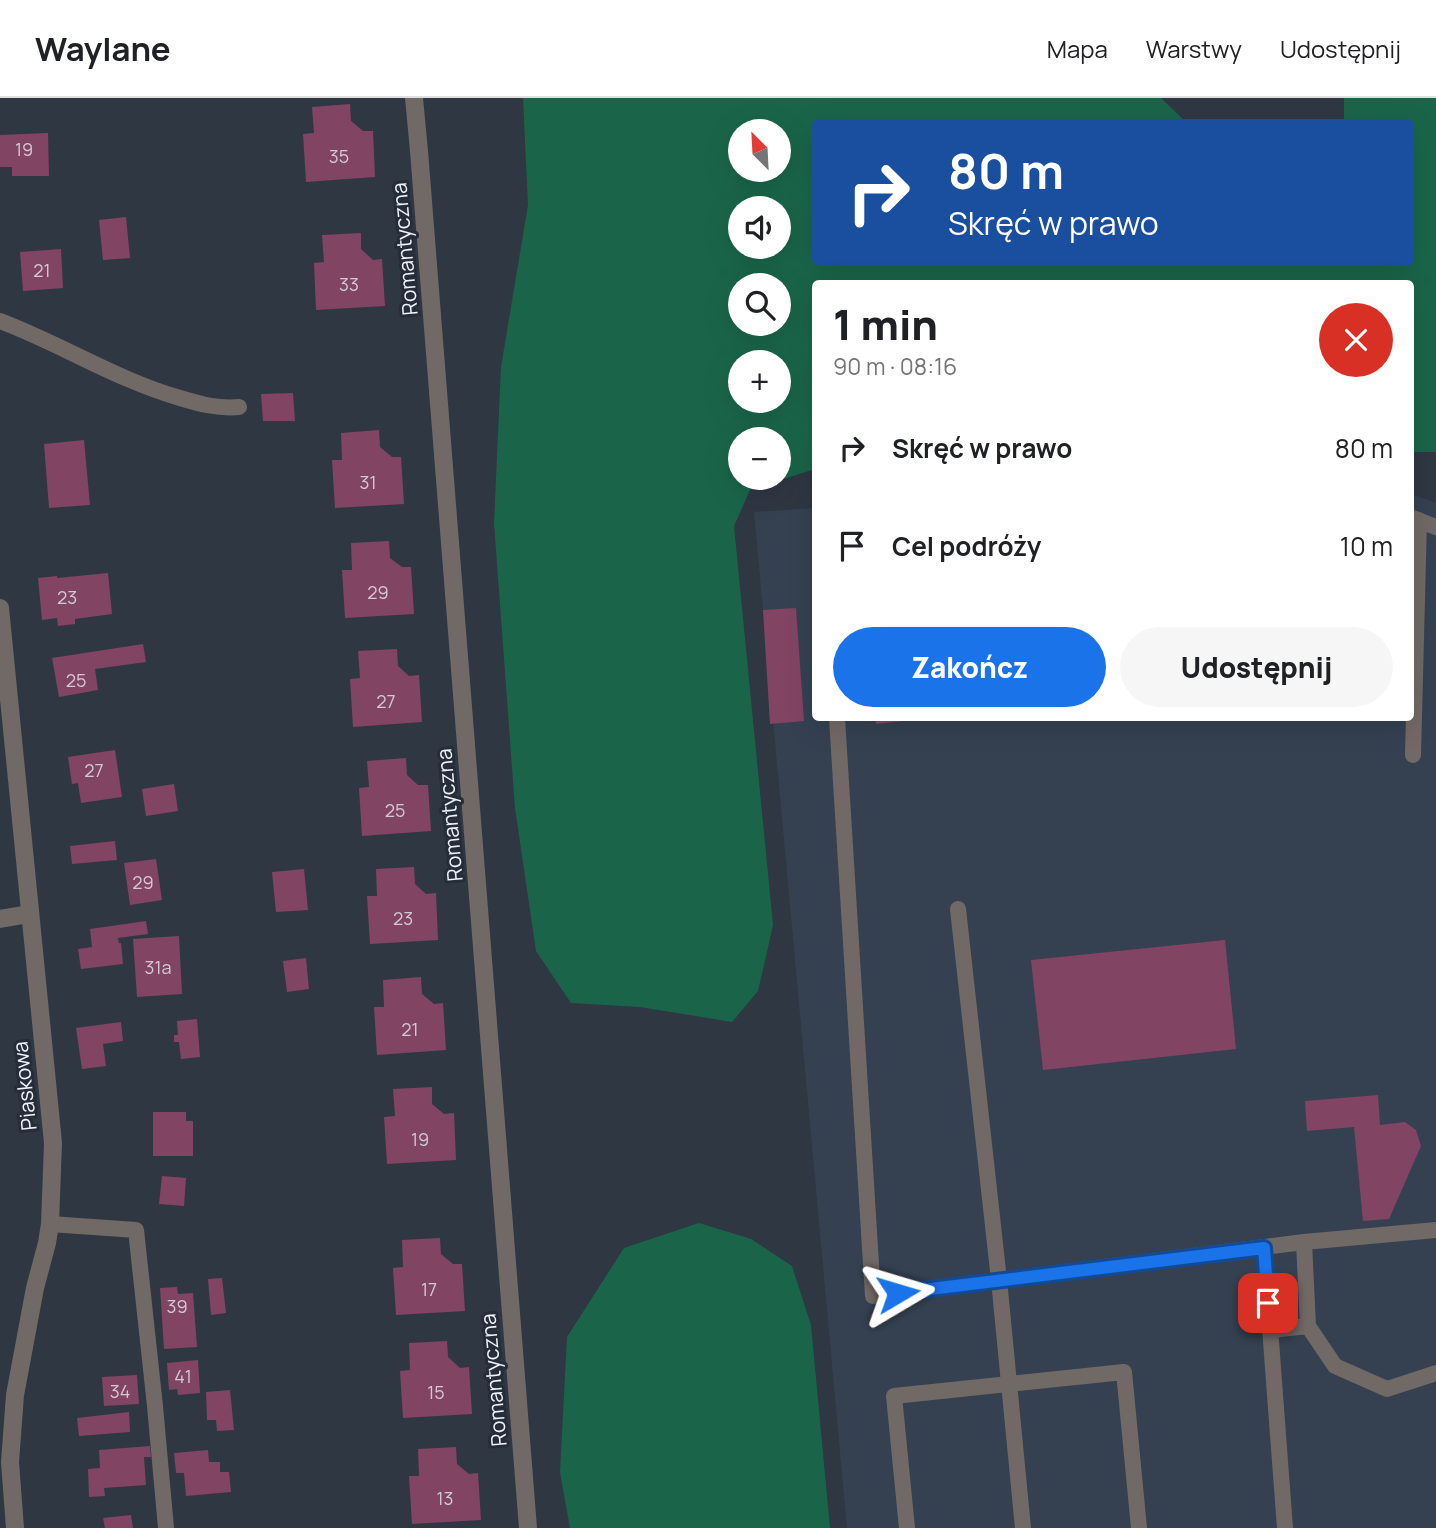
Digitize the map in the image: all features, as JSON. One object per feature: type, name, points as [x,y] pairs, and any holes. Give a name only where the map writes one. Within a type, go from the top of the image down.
[{"type":"street","name":"Romantyczna","points":[[414,98],[528,1528]]},
{"type":"street","name":"Piaskowa","points":[[0,608],[53,1143],[50,1224],[15,1395],[10,1462],[15,1528]]},
{"type":"street","points":[[0,919],[29,914]]},
{"type":"lane","points":[[0,321],[142,386],[209,406],[239,407]]},
{"type":"lane","points":[[1414,637],[1415,519],[1436,527]]},
{"type":"lane","points":[[837,721],[873,1296],[1304,1242],[1436,1230]]},
{"type":"lane","points":[[1413,721],[1413,755]]},
{"type":"lane","points":[[958,909],[1023,1528]]},
{"type":"lane","points":[[50,1224],[135,1230],[166,1528]]},
{"type":"lane","points":[[1304,1242],[1307,1326],[1335,1366],[1387,1389],[1436,1373]]},
{"type":"lane","points":[[1264,1248],[1285,1528]]},
{"type":"lane","points":[[1270,1330],[1307,1326]]},
{"type":"lane","points":[[907,1528],[894,1396],[1124,1372],[1139,1528]]},
{"type":"shaded area","points":[[1414,495],[1436,503],[1436,1528],[847,1528],[754,512],[812,508],[812,721],[1414,721]]},
{"type":"green space","points":[[523,98],[1161,98],[1183,119],[812,119],[812,266],[1414,266],[1414,119],[1344,119],[1344,98],[1436,98],[1436,452],[1414,452],[1414,280],[812,280],[812,470],[791,477],[791,427],[728,427],[728,490],[750,490],[734,526],[773,925],[758,991],[732,1022],[640,1007],[571,1003],[536,951],[515,808],[494,523],[501,367],[528,205]]},
{"type":"green space","points":[[699,1223],[751,1239],[792,1266],[811,1325],[830,1528],[570,1528],[560,1472],[567,1337],[624,1248]]},
{"type":"building","points":[[350,104],[351,121],[363,131],[373,131],[375,177],[306,182],[303,134],[314,133],[312,107]]},
{"type":"building","points":[[48,133],[49,176],[12,176],[12,167],[0,167],[0,135]]},
{"type":"building","points":[[126,217],[130,258],[103,260],[99,220]]},
{"type":"building","points":[[361,233],[361,249],[373,260],[382,259],[385,306],[316,310],[314,263],[324,262],[322,235]]},
{"type":"building","points":[[61,249],[63,288],[23,291],[20,252]]},
{"type":"building","points":[[293,393],[295,421],[263,421],[261,394]]},
{"type":"building","points":[[379,430],[380,447],[392,457],[401,457],[404,504],[335,508],[332,460],[342,460],[341,433]]},
{"type":"building","points":[[84,440],[90,505],[49,508],[44,444]]},
{"type":"building","points":[[389,541],[390,558],[402,567],[411,567],[414,614],[345,618],[342,570],[352,570],[351,543]]},
{"type":"building","points":[[108,573],[112,614],[75,619],[75,624],[58,626],[57,618],[42,620],[38,578]]},
{"type":"building","points":[[796,608],[804,721],[770,724],[763,610]]},
{"type":"building","points":[[143,644],[146,662],[95,669],[98,690],[59,697],[52,658]]},
{"type":"building","points":[[397,649],[398,666],[409,676],[419,675],[422,722],[353,727],[350,679],[360,678],[358,651]]},
{"type":"building","points":[[876,721],[903,721],[876,724]]},
{"type":"building","points":[[115,750],[122,797],[81,803],[78,783],[72,784],[68,757]]},
{"type":"building","points":[[406,758],[407,775],[418,785],[428,785],[431,831],[362,836],[359,788],[369,787],[367,761]]},
{"type":"building","points":[[174,784],[178,811],[146,816],[142,789]]},
{"type":"building","points":[[115,841],[117,860],[72,864],[70,846]]},
{"type":"building","points":[[156,859],[162,900],[130,905],[124,863]]},
{"type":"building","points":[[414,867],[415,884],[426,894],[436,893],[438,940],[370,944],[367,896],[377,896],[376,869]]},
{"type":"building","points":[[304,869],[308,910],[276,912],[272,872]]},
{"type":"building","points":[[146,921],[148,934],[118,938],[123,964],[81,969],[78,949],[92,947],[90,929]]},
{"type":"building","points":[[179,936],[182,994],[137,997],[133,939]]},
{"type":"building","points":[[1225,940],[1236,1049],[1043,1070],[1031,960]]},
{"type":"building","points":[[306,958],[309,989],[287,992],[283,961]]},
{"type":"building","points":[[421,977],[422,994],[434,1004],[443,1003],[446,1050],[377,1055],[374,1007],[384,1007],[383,980]]},
{"type":"building","points":[[197,1019],[200,1057],[181,1059],[179,1042],[174,1042],[174,1035],[178,1035],[177,1021]]},
{"type":"building","points":[[121,1022],[123,1041],[103,1044],[106,1066],[82,1069],[76,1028]]},
{"type":"building","points":[[432,1087],[432,1104],[444,1114],[454,1113],[456,1160],[387,1164],[384,1117],[395,1116],[393,1089]]},
{"type":"building","points":[[1378,1095],[1380,1125],[1405,1122],[1416,1130],[1421,1146],[1389,1219],[1363,1221],[1354,1127],[1307,1131],[1305,1101]]},
{"type":"building","points":[[153,1112],[186,1112],[186,1121],[193,1121],[193,1156],[153,1156]]},
{"type":"building","points":[[162,1176],[186,1178],[184,1206],[159,1204]]},
{"type":"building","points":[[440,1238],[441,1254],[453,1264],[462,1264],[465,1311],[396,1315],[393,1268],[403,1267],[402,1240]]},
{"type":"building","points":[[222,1278],[226,1313],[211,1315],[208,1279]]},
{"type":"building","points":[[177,1287],[178,1294],[193,1293],[197,1347],[164,1349],[160,1288]]},
{"type":"building","points":[[447,1341],[448,1357],[460,1368],[469,1367],[472,1414],[403,1418],[400,1371],[410,1370],[409,1343]]},
{"type":"building","points":[[198,1360],[200,1393],[178,1395],[177,1389],[169,1390],[167,1363]]},
{"type":"building","points":[[137,1375],[139,1404],[104,1406],[102,1377]]},
{"type":"building","points":[[230,1390],[234,1430],[217,1431],[216,1420],[207,1420],[206,1392]]},
{"type":"building","points":[[129,1412],[130,1432],[79,1436],[77,1418]]},
{"type":"building","points":[[150,1446],[151,1457],[144,1457],[146,1485],[104,1488],[105,1496],[89,1497],[88,1469],[100,1468],[99,1450]]},
{"type":"building","points":[[456,1447],[457,1464],[469,1474],[478,1473],[481,1520],[412,1524],[409,1476],[419,1476],[418,1449]]},
{"type":"building","points":[[208,1450],[209,1462],[220,1462],[220,1472],[229,1472],[231,1492],[186,1496],[184,1473],[176,1473],[174,1453]]},
{"type":"building","points":[[131,1515],[133,1528],[105,1528],[103,1518]]},
{"type":"route","points":[[898,1293],[1264,1248],[1268,1303]]}]
